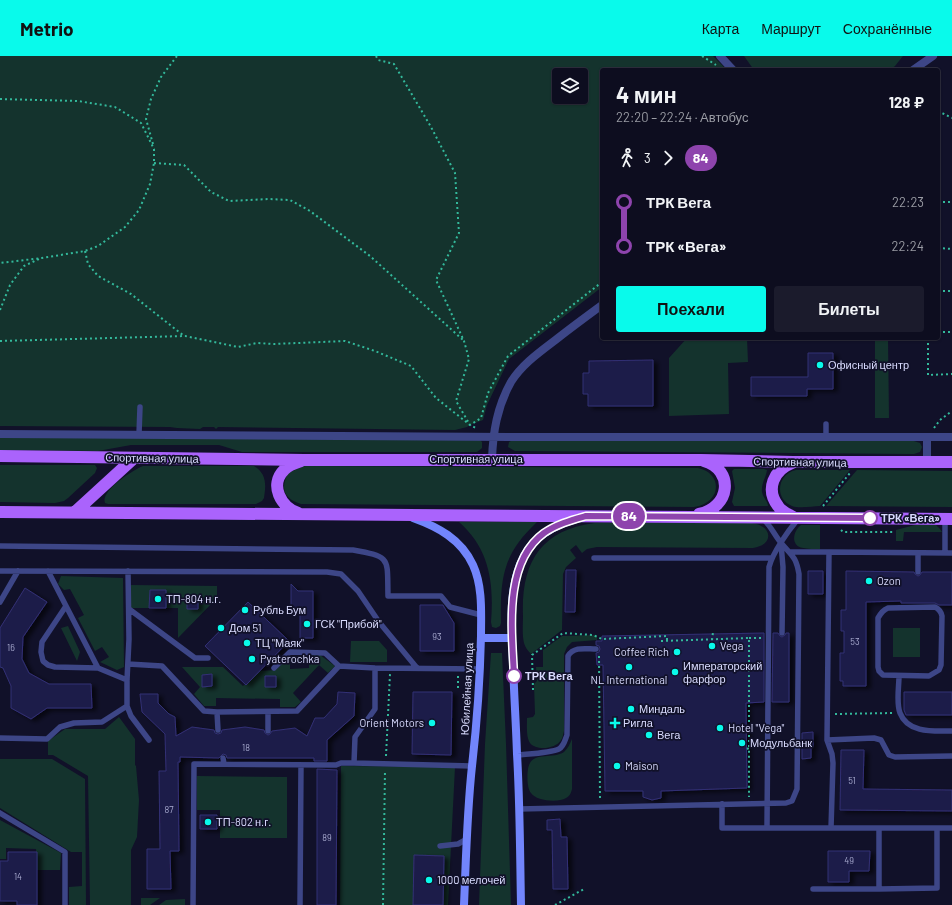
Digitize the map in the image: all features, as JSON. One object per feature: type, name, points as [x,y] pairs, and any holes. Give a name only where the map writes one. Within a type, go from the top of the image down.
[{"type":"main road","name":"Спортивная улица","points":[[0,456],[304,460],[492,459],[952,462]]},
{"type":"main road","points":[[75,512],[134,458]]},
{"type":"main road","points":[[301,514],[290,510],[282,503],[279,496],[278,487],[279,478],[283,470],[290,465],[304,460]]},
{"type":"main road","points":[[688,516],[710,511],[717,507],[725,492],[723,476],[718,468],[710,462],[701,460]]},
{"type":"main road","points":[[793,462],[784,466],[777,472],[773,480],[772,490],[778,507],[796,518]]},
{"type":"main road","points":[[0,512],[949,519]]},
{"type":"main road","name":"Юбилейная улица","points":[[403,514],[429,524],[448,534],[460,545],[474,566],[478,578],[481,615],[480,669],[467,839],[464,905]]},
{"type":"main road","points":[[521,905],[518,755],[512,638],[514,592],[517,573],[524,556],[532,544],[544,533],[560,524],[586,516]]},
{"type":"main road","points":[[481,638],[512,638]]},
{"type":"street","points":[[720,56],[732,68]]},
{"type":"street","points":[[916,68],[922,56]]},
{"type":"street","points":[[916,68],[933,56]]},
{"type":"street","points":[[492,459],[493,436],[502,403],[512,381],[523,366],[600,306]]},
{"type":"street","points":[[0,434],[952,437]]},
{"type":"street","points":[[927,436],[927,462]]},
{"type":"lane","points":[[139,434],[140,408]]},
{"type":"lane","points":[[826,424],[826,436]]},
{"type":"lane","points":[[519,809],[786,804],[792,801],[797,789],[800,574],[795,559],[781,544],[771,526],[761,517]]},
{"type":"lane","points":[[768,828],[769,567],[772,558],[796,518]]},
{"type":"lane","points":[[945,553],[949,519]]},
{"type":"lane","points":[[781,544],[783,567],[782,633]]},
{"type":"lane","points":[[0,546],[353,550],[372,553],[383,558],[387,564],[388,596],[441,596],[450,606],[481,615]]},
{"type":"lane","points":[[790,552],[952,553]]},
{"type":"lane","points":[[829,552],[827,740],[832,754],[833,763],[832,828]]},
{"type":"lane","points":[[918,553],[918,572]]},
{"type":"lane","points":[[594,558],[772,558]]},
{"type":"lane","points":[[0,571],[327,572],[341,574],[358,591],[379,622],[417,668]]},
{"type":"lane","points":[[0,602],[18,571]]},
{"type":"lane","points":[[48,571],[98,668]]},
{"type":"lane","points":[[128,571],[129,609],[127,706],[131,716],[149,740]]},
{"type":"lane","points":[[66,606],[42,642],[41,652],[43,661],[48,665],[55,667],[98,668],[127,680]]},
{"type":"lane","points":[[917,606],[935,607],[942,612],[941,665],[939,670],[929,676],[899,676],[883,675],[879,671],[878,618],[884,610],[888,608],[917,606]]},
{"type":"lane","points":[[129,609],[195,658],[208,658]]},
{"type":"lane","points":[[518,755],[559,749],[564,744],[567,736],[568,656],[572,651],[577,649],[596,649]]},
{"type":"lane","points":[[274,668],[290,652],[294,652],[325,653],[340,666],[375,668],[480,669]]},
{"type":"lane","points":[[128,664],[162,666],[204,711],[217,712],[297,711],[340,666]]},
{"type":"lane","points":[[354,763],[355,737],[375,709],[375,668]]},
{"type":"lane","points":[[899,676],[900,713],[904,720],[915,728],[925,731],[952,732]]},
{"type":"lane","points":[[0,738],[47,739],[60,727],[74,724],[102,722],[127,706]]},
{"type":"lane","points":[[217,712],[218,730]]},
{"type":"lane","points":[[268,712],[268,731]]},
{"type":"lane","points":[[827,740],[874,738],[881,740],[889,754],[895,757],[952,756]]},
{"type":"lane","points":[[273,764],[274,758]]},
{"type":"lane","points":[[193,905],[194,764],[223,761],[301,765],[336,765],[341,763],[354,763],[472,766]]},
{"type":"lane","points":[[300,905],[301,765]]},
{"type":"lane","points":[[722,804],[722,828],[952,828]]},
{"type":"lane","points":[[0,813],[65,852],[65,905]]},
{"type":"lane","points":[[879,828],[879,889]]},
{"type":"lane","points":[[813,889],[937,888],[937,829]]},
{"type":"lane","points":[[440,846],[458,844],[467,839]]},
{"type":"path","points":[[0,263],[85,251],[98,246],[125,227],[139,210],[150,184],[154,163],[154,149],[146,119],[151,99],[161,77],[177,56]]},
{"type":"path","points":[[376,56],[378,60],[394,64],[431,127],[455,173],[459,233],[436,280],[464,341],[468,359],[456,401],[470,425]]},
{"type":"path","points":[[702,56],[717,66]]},
{"type":"path","points":[[0,99],[78,101],[115,106],[141,123],[154,149]]},
{"type":"path","points":[[940,112],[952,118]]},
{"type":"path","points":[[154,163],[184,165],[211,192],[228,201],[269,199],[290,200],[310,211],[370,256],[464,341]]},
{"type":"path","points":[[940,202],[952,202]]},
{"type":"path","points":[[940,248],[952,248]]},
{"type":"path","points":[[85,251],[88,264],[98,276],[131,294],[185,336]]},
{"type":"path","points":[[0,310],[10,285],[24,266],[42,258]]},
{"type":"path","points":[[940,291],[952,291]]},
{"type":"path","points":[[940,332],[952,332]]},
{"type":"path","points":[[0,340],[185,336],[238,347],[257,343],[274,344],[344,341],[375,351],[411,366],[436,398],[470,425],[493,436]]},
{"type":"path","points":[[928,340],[928,375],[952,374]]},
{"type":"path","points":[[927,436],[940,420],[952,411]]},
{"type":"path","points":[[823,506],[854,469]]},
{"type":"path","points":[[712,632],[712,640]]},
{"type":"path","points":[[533,690],[532,656],[562,633],[593,635],[602,639],[667,636]]},
{"type":"path","points":[[667,633],[667,641]]},
{"type":"path","points":[[604,643],[608,638]]},
{"type":"path","points":[[661,641],[749,638],[749,788]]},
{"type":"path","points":[[599,655],[600,807]]},
{"type":"path","points":[[383,905],[390,668]]},
{"type":"path","points":[[458,672],[458,690]]},
{"type":"path","points":[[827,714],[900,713]]},
{"type":"path","points":[[555,905],[584,889]]},
{"type":"green space","points":[[0,56],[713,56],[725,68],[600,68],[600,289],[509,359],[487,405],[483,420],[467,427],[455,430],[218,427],[216,429],[214,427],[203,427],[200,429],[0,426]]},
{"type":"green space","points":[[744,56],[903,56],[892,68],[753,68]]},
{"type":"green space","points":[[685,340],[747,340],[748,362],[728,363],[729,414],[669,416],[669,358]]},
{"type":"green space","points":[[875,340],[888,340],[889,418],[875,418]]},
{"type":"green space","points":[[0,435],[480,440],[482,442],[482,448],[477,452],[242,452],[219,445],[131,445],[98,451],[0,450]]},
{"type":"green space","points":[[515,439],[914,441],[920,443],[922,447],[920,452],[914,454],[515,451],[508,447],[509,442]]},
{"type":"green space","points":[[0,465],[95,465],[97,468],[95,473],[64,501],[55,503],[0,502]]},
{"type":"green space","points":[[143,466],[254,466],[258,469],[265,480],[264,498],[256,504],[105,503],[107,493],[112,487],[125,476]]},
{"type":"green space","points":[[304,466],[698,468],[706,471],[712,476],[715,481],[716,488],[710,500],[694,507],[301,504],[295,502],[287,496],[284,489],[284,484],[288,473]]},
{"type":"green space","points":[[734,469],[767,470],[762,489],[768,506],[734,506],[732,502],[735,488],[732,471]]},
{"type":"green space","points":[[796,470],[850,470],[820,506],[795,507],[786,503],[782,498],[780,487],[785,476]]},
{"type":"green space","points":[[857,470],[952,471],[952,507],[826,506]]},
{"type":"green space","points":[[459,522],[537,522],[517,545],[510,556],[503,579],[501,592],[501,623],[500,626],[496,628],[492,627],[491,622],[492,594],[488,568],[484,555],[469,532]]},
{"type":"green space","points":[[595,523],[752,523],[764,528],[767,531],[768,536],[765,543],[753,548],[597,547],[587,549],[582,553],[576,545],[570,550],[576,558],[566,567],[563,574],[562,630],[531,654],[524,644],[523,637],[523,597],[530,565],[538,552],[560,533],[576,527]]},
{"type":"green space","points":[[801,525],[820,525],[820,549],[803,548],[796,544],[794,538],[795,534]]},
{"type":"green space","points":[[915,525],[936,525],[942,532],[904,532],[903,541],[896,541],[896,530]]},
{"type":"green space","points":[[61,576],[123,578],[124,667],[117,670],[100,662],[109,657],[102,647],[95,651],[78,618],[84,615],[70,589],[64,590],[58,584]]},
{"type":"green space","points":[[131,585],[217,586],[217,598],[178,638],[178,608],[131,608]]},
{"type":"green space","points":[[68,626],[80,652],[77,661],[61,628]]},
{"type":"green space","points":[[893,628],[920,628],[920,657],[893,657]]},
{"type":"green space","points":[[597,635],[597,640],[572,642],[567,647],[564,654],[564,731],[562,739],[551,747],[541,748],[533,746],[528,738],[527,718],[533,717],[535,714],[534,684],[537,681],[536,667],[543,667],[543,650],[562,636]]},
{"type":"green space","points":[[351,641],[379,641],[387,650],[387,662],[350,662]]},
{"type":"green space","points":[[491,653],[502,653],[511,905],[479,905],[485,744]]},
{"type":"green space","points":[[309,655],[320,655],[335,666],[328,673],[319,665],[293,693],[301,702],[295,707],[280,707],[280,699],[216,698],[216,706],[204,706],[194,694],[200,687],[182,667],[223,667],[243,686],[258,671],[276,670],[290,656],[290,669],[309,668]]},
{"type":"green space","points":[[119,717],[135,739],[135,765],[139,800],[137,837],[131,850],[131,905],[90,905],[88,776],[53,755],[48,755],[48,741],[65,729],[105,729]]},
{"type":"green space","points":[[572,739],[572,789],[570,794],[562,800],[553,801],[537,798],[531,793],[529,788],[527,775],[530,763],[533,759],[538,757],[564,752]]},
{"type":"green space","points":[[0,759],[52,759],[85,779],[86,905],[69,905],[69,887],[82,886],[82,852],[71,852],[0,808]]},
{"type":"green space","points":[[341,766],[455,767],[448,905],[340,905]]},
{"type":"green space","points":[[197,776],[287,777],[287,838],[220,838],[220,810],[197,810]]},
{"type":"green space","points":[[0,820],[61,853],[60,870],[37,870],[36,849],[6,848],[6,859],[0,859]]},
{"type":"green space","points":[[141,898],[160,898],[150,905],[141,905]]},
{"type":"green space","points":[[185,899],[185,905],[159,905],[166,900]]},
{"type":"building","name":"Офисный центр","points":[[808,353],[833,353],[833,389],[807,389],[807,396],[751,396],[751,377],[808,377]]},
{"type":"building","points":[[653,360],[653,406],[588,406],[588,394],[583,394],[583,373],[589,373],[589,361]]},
{"type":"building","points":[[566,570],[576,570],[575,612],[565,612]]},
{"type":"building","points":[[808,571],[823,571],[823,594],[808,594]]},
{"type":"building","points":[[846,571],[914,572],[918,576],[922,572],[952,572],[952,605],[939,605],[935,603],[901,603],[901,601],[866,602],[866,686],[843,686],[843,681],[840,681],[840,653],[844,653],[844,631],[841,631],[841,610],[846,610]]},
{"type":"building","name":"ГСК \"Прибой\"","points":[[291,584],[298,591],[313,591],[313,638],[300,638],[300,609],[294,609],[291,606]]},
{"type":"building","points":[[25,588],[47,602],[23,637],[22,659],[29,673],[49,684],[91,684],[92,708],[47,708],[31,719],[11,708],[11,686],[3,668],[0,667],[0,628]]},
{"type":"building","name":"ТП-804 н.г.","points":[[150,590],[166,590],[166,608],[149,608]]},
{"type":"building","points":[[187,599],[198,599],[198,609],[187,609]]},
{"type":"building","name":"ТЦ \"Маяк\"","points":[[248,602],[289,641],[246,685],[205,646]]},
{"type":"building","points":[[420,605],[443,605],[454,623],[454,651],[420,651]]},
{"type":"building","name":"Вега","points":[[764,633],[764,702],[746,703],[747,788],[661,791],[661,798],[652,800],[643,797],[643,791],[605,791],[603,665],[597,665],[596,653],[599,652],[600,649],[599,646],[596,645],[596,641],[602,641],[602,636]]},
{"type":"building","points":[[773,633],[778,633],[782,637],[786,633],[789,633],[789,702],[772,702]]},
{"type":"building","points":[[212,674],[212,686],[202,687],[202,675]]},
{"type":"building","points":[[265,676],[276,676],[276,687],[265,687]]},
{"type":"building","points":[[338,692],[355,693],[354,716],[327,740],[327,761],[314,761],[314,758],[227,758],[226,755],[223,754],[219,758],[180,757],[180,762],[178,762],[179,851],[170,851],[171,889],[147,889],[147,849],[160,849],[159,771],[166,771],[165,734],[142,712],[140,694],[158,694],[158,703],[169,714],[175,717],[176,736],[192,727],[214,730],[215,733],[218,734],[221,733],[222,730],[245,727],[264,730],[268,735],[272,731],[295,728],[307,736],[315,718],[324,718],[337,704]]},
{"type":"building","name":"Orient Motors","points":[[413,692],[452,692],[451,755],[412,754]]},
{"type":"building","points":[[904,692],[952,692],[952,715],[906,715],[904,710]]},
{"type":"building","points":[[813,732],[811,758],[802,759],[802,733]]},
{"type":"building","points":[[841,750],[864,750],[863,789],[952,790],[952,811],[840,810]]},
{"type":"building","points":[[317,769],[337,770],[336,905],[317,905]]},
{"type":"building","name":"ТП-802 н.г.","points":[[200,815],[217,815],[217,829],[200,829]]},
{"type":"building","points":[[560,819],[561,837],[567,837],[568,889],[553,889],[552,830],[547,830],[547,820]]},
{"type":"building","points":[[828,851],[870,851],[869,871],[849,871],[849,882],[828,882]]},
{"type":"building","points":[[8,852],[37,852],[37,905],[17,905],[17,901],[0,901],[0,861],[8,861]]},
{"type":"building","name":"1000 мелочей","points":[[414,855],[444,856],[443,905],[413,905]]},
{"type":"bus line","name":"84","points":[[514,676],[512,614],[517,573],[524,556],[532,544],[544,533],[560,524],[586,516],[870,518]]},
{"type":"place","name":"Офисный центр","points":[[820,365]]},
{"type":"place","name":"ТРК «Вега»","points":[[870,518]]},
{"type":"place","name":"Ozon","points":[[869,581]]},
{"type":"place","name":"ТП-804 н.г.","points":[[158,599]]},
{"type":"place","name":"Рубль Бум","points":[[245,610]]},
{"type":"place","name":"ГСК \"Прибой\"","points":[[307,624]]},
{"type":"place","name":"Дом 51","points":[[221,628]]},
{"type":"place","name":"ТЦ \"Маяк\"","points":[[247,643]]},
{"type":"place","name":"Vega","points":[[712,646]]},
{"type":"place","name":"Coffee Rich","points":[[677,652]]},
{"type":"place","name":"Pyaterochka","points":[[252,659]]},
{"type":"place","name":"NL International","points":[[629,667]]},
{"type":"place","name":"Императорский фарфор","points":[[675,672]]},
{"type":"place","name":"ТРК Вега","points":[[514,676]]},
{"type":"place","name":"Миндаль","points":[[631,709]]},
{"type":"place","name":"Orient Motors","points":[[432,723]]},
{"type":"place","name":"Ригла","points":[[615,723]]},
{"type":"place","name":"Hotel \"Vega\"","points":[[720,728]]},
{"type":"place","name":"Вега","points":[[649,735]]},
{"type":"place","name":"Модульбанк","points":[[742,743]]},
{"type":"place","name":"Maison","points":[[617,766]]},
{"type":"place","name":"ТП-802 н.г.","points":[[208,822]]},
{"type":"place","name":"1000 мелочей","points":[[429,880]]}]
